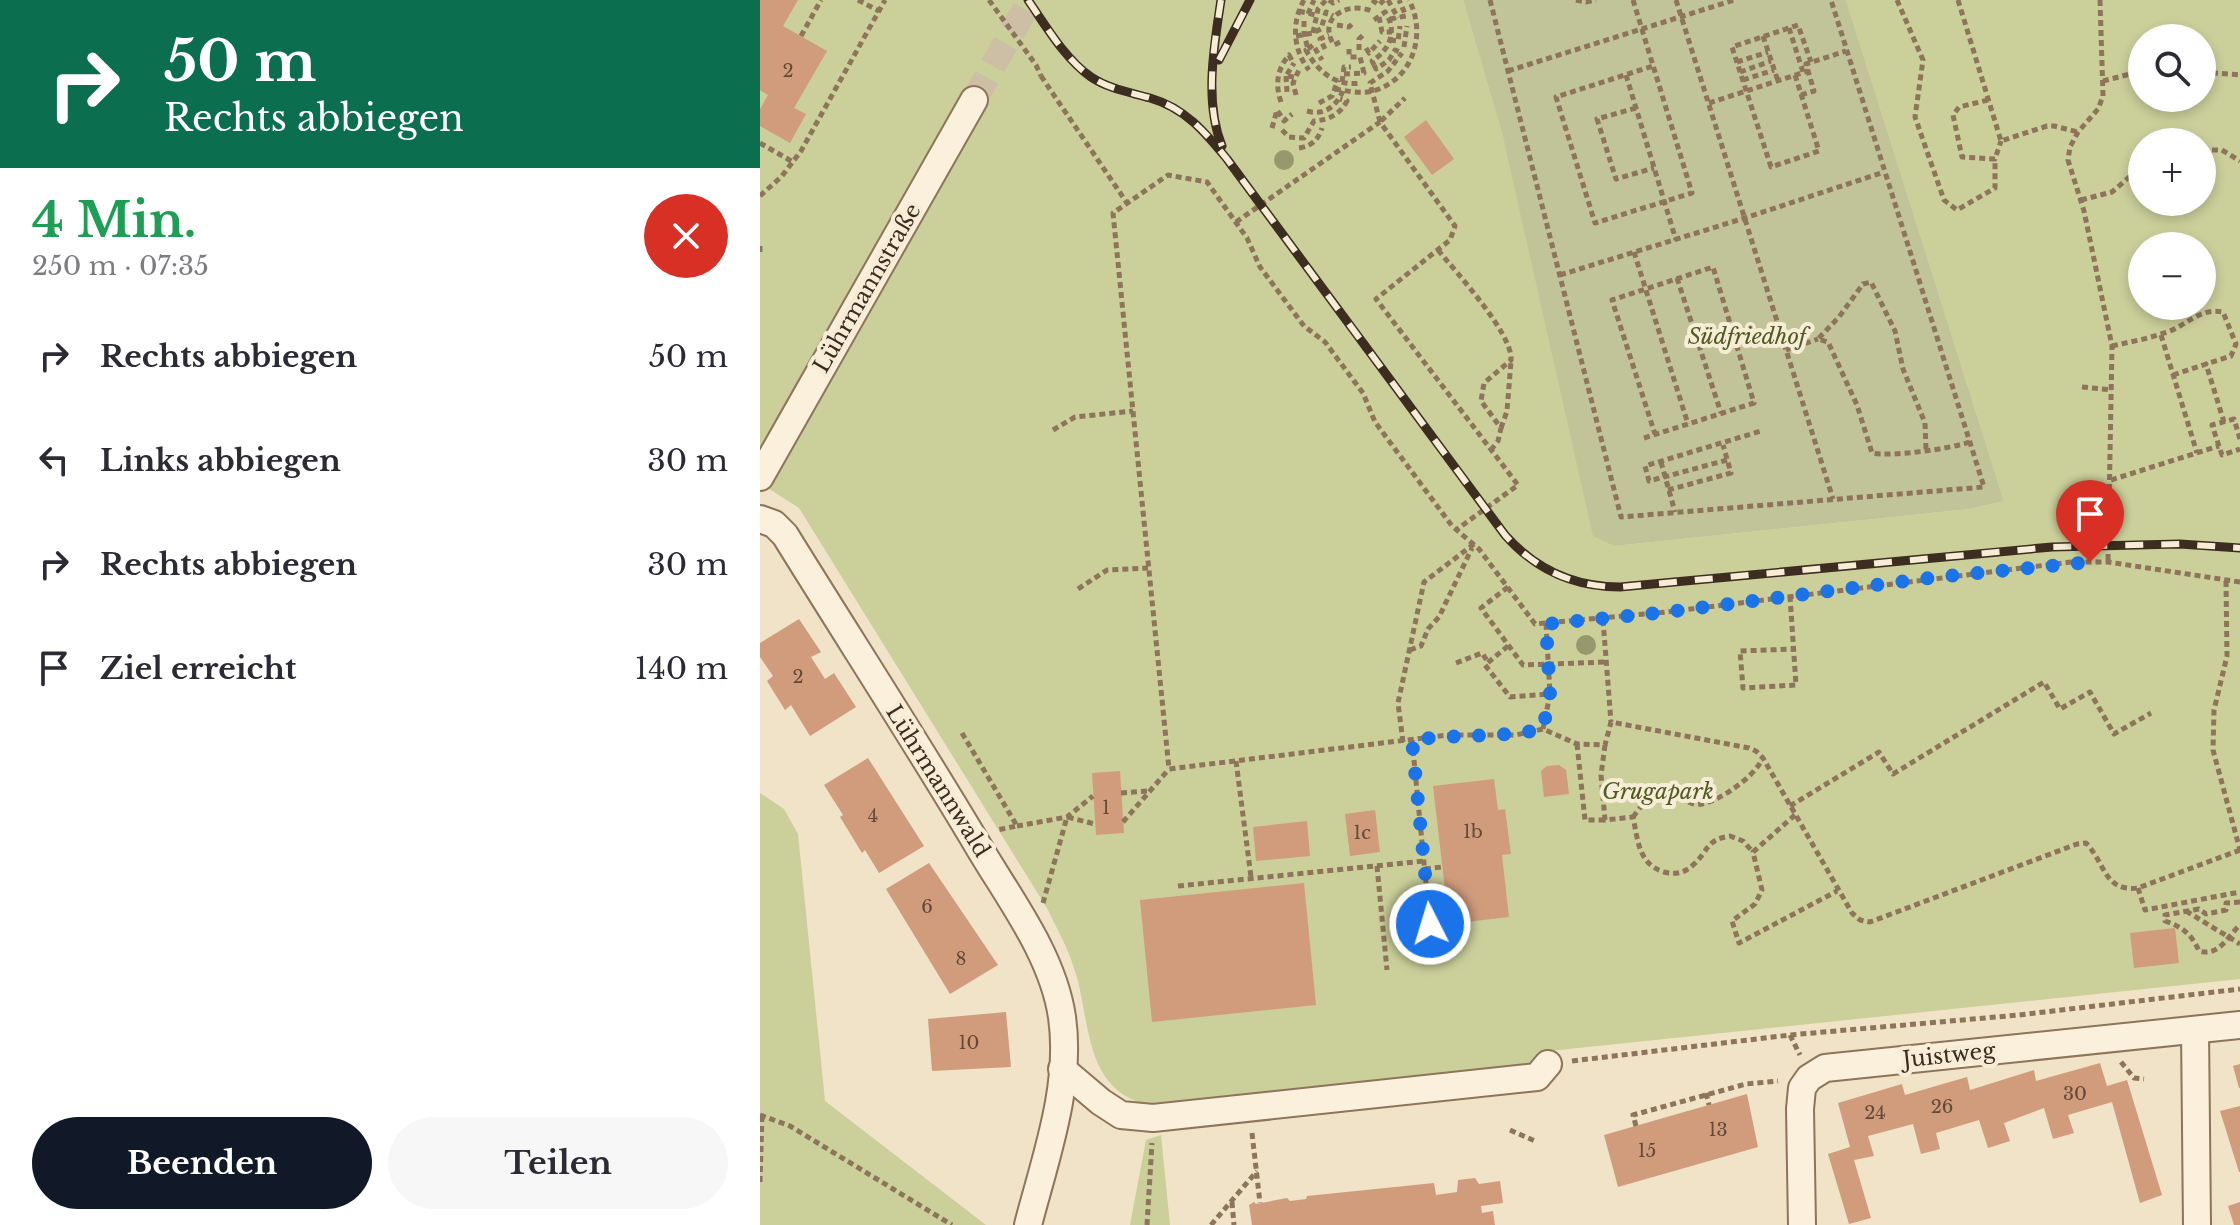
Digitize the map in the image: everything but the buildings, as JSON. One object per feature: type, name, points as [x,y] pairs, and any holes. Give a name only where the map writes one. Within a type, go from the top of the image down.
[{"type":"street","name":"Lührmannstraße","points":[[760,477],[974,100]]},
{"type":"street","name":"Lührmannwald","points":[[760,519],[774,524],[785,535],[972,835],[1049,972],[1062,1017],[1062,1069],[1055,1121],[1028,1225]]},
{"type":"street","name":"Juistweg","points":[[1802,1225],[1802,1088],[1809,1078],[1825,1068],[2240,1025]]},
{"type":"street","points":[[2195,1030],[2197,1225]]},
{"type":"street","points":[[1062,1069],[1121,1115],[1153,1118],[1537,1077],[1548,1064]]},
{"type":"path","points":[[801,36],[821,0]]},
{"type":"path","points":[[858,0],[879,11]]},
{"type":"path","points":[[760,196],[793,162],[885,0]]},
{"type":"path","points":[[989,0],[1127,203]]},
{"type":"path","points":[[1304,0],[1299,11],[1296,36],[1300,58],[1309,70]]},
{"type":"path","points":[[1308,14],[1314,0]]},
{"type":"path","points":[[1313,33],[1315,15],[1327,0],[1333,3],[1339,0]]},
{"type":"path","points":[[1372,0],[1379,5],[1386,0],[1398,18]]},
{"type":"path","points":[[1390,19],[1406,16],[1399,0]]},
{"type":"path","points":[[1335,89],[1372,91],[1395,79],[1409,64],[1418,22],[1409,0]]},
{"type":"path","points":[[1490,0],[1621,517],[1984,487],[1831,0]]},
{"type":"path","points":[[1576,0],[1596,0]]},
{"type":"path","points":[[1633,0],[1692,193],[1595,223],[1556,97],[1653,66]]},
{"type":"path","points":[[1676,0],[1833,499]]},
{"type":"path","points":[[1508,71],[1734,0]]},
{"type":"path","points":[[1897,0],[1923,60],[1915,117],[1944,200],[1957,210],[1995,188],[1995,159],[2001,141],[1958,0]]},
{"type":"path","points":[[2100,0],[2103,81],[2098,109],[2078,132],[2070,147],[2068,160],[2081,200],[2112,346],[2108,562]]},
{"type":"path","points":[[1340,42],[1334,45],[1329,35],[1333,16],[1340,8],[1356,4],[1376,17],[1382,32],[1392,32]]},
{"type":"path","points":[[1299,11],[1315,15]]},
{"type":"path","points":[[1296,36],[1321,29],[1326,12],[1333,16]]},
{"type":"path","points":[[1376,17],[1385,12],[1390,19],[1392,32],[1382,54],[1372,61],[1376,69],[1389,60],[1395,50],[1402,53],[1388,71],[1370,83],[1380,122],[1455,226],[1450,240],[1376,299],[1518,485],[1456,530]]},
{"type":"path","points":[[1304,21],[1306,50],[1322,72],[1340,81],[1361,83]]},
{"type":"path","points":[[1337,25],[1349,27],[1353,23]]},
{"type":"path","points":[[1795,75],[1819,151],[1771,167],[1732,47],[1798,25],[1811,62]]},
{"type":"path","points":[[1390,40],[1398,41],[1404,26],[1407,35],[1404,47]]},
{"type":"path","points":[[1789,28],[1814,91],[1801,95]]},
{"type":"path","points":[[1365,33],[1359,39],[1363,49],[1369,53],[1380,41]]},
{"type":"path","points":[[1325,49],[1320,39],[1329,35]]},
{"type":"path","points":[[1407,35],[1417,35]]},
{"type":"path","points":[[1763,36],[1778,81]]},
{"type":"path","points":[[1308,49],[1313,45],[1322,60]]},
{"type":"path","points":[[1344,74],[1364,73],[1360,57],[1349,57],[1349,49]]},
{"type":"path","points":[[1806,72],[1806,64],[1846,51]]},
{"type":"path","points":[[1737,62],[1768,52]]},
{"type":"path","points":[[1281,102],[1277,86],[1279,73],[1289,55],[1293,63]]},
{"type":"path","points":[[1287,92],[1286,76],[1293,63],[1300,58]]},
{"type":"path","points":[[1740,72],[1771,61]]},
{"type":"path","points":[[1319,103],[1328,100],[1344,74],[1344,67],[1351,67]]},
{"type":"path","points":[[1296,95],[1294,77],[1299,70]]},
{"type":"path","points":[[1743,80],[1774,70]]},
{"type":"path","points":[[1318,79],[1322,72]]},
{"type":"path","points":[[1709,103],[1806,72]]},
{"type":"path","points":[[2216,73],[2240,75]]},
{"type":"path","points":[[1626,75],[1676,240]]},
{"type":"path","points":[[2103,81],[2128,75]]},
{"type":"path","points":[[1286,76],[1294,77]]},
{"type":"path","points":[[1307,111],[1324,112],[1340,99],[1343,91]]},
{"type":"path","points":[[1236,222],[1380,122],[1405,98]]},
{"type":"path","points":[[1282,130],[1293,139],[1304,138],[1310,132],[1311,121],[1325,120],[1338,113],[1347,101],[1340,99]]},
{"type":"path","points":[[1988,100],[1959,107],[1953,115],[1962,157],[1995,159]]},
{"type":"path","points":[[1636,108],[1597,119],[1616,179],[1654,168]]},
{"type":"path","points":[[1272,128],[1277,110],[1284,121],[1292,114]]},
{"type":"path","points":[[2001,141],[2054,126],[2078,132]]},
{"type":"path","points":[[1299,148],[1308,147],[1322,128]]},
{"type":"path","points":[[1310,132],[1317,138]]},
{"type":"path","points":[[760,143],[793,162]]},
{"type":"path","points":[[2216,150],[2222,150],[2240,161]]},
{"type":"path","points":[[1560,275],[1884,172]]},
{"type":"path","points":[[1169,769],[1113,213],[1168,175],[1207,182],[1247,238],[1260,267],[1304,326],[1325,342],[1363,393],[1375,422],[1456,530],[1474,544],[1535,624],[1603,619],[2071,562],[2108,562],[2240,582]]},
{"type":"path","points":[[2081,200],[2112,192],[2128,178]]},
{"type":"path","points":[[760,246],[760,253]]},
{"type":"path","points":[[1438,250],[1508,341],[1511,360],[1507,411],[1498,441],[1491,450]]},
{"type":"path","points":[[1634,252],[1688,424]]},
{"type":"path","points":[[1644,438],[1754,403],[1713,267],[1612,300],[1655,434]]},
{"type":"path","points":[[1677,278],[1721,413]]},
{"type":"path","points":[[1786,350],[1818,339],[1863,284],[1871,282],[1895,331],[1903,369],[1925,423],[1926,449]]},
{"type":"path","points":[[2112,346],[2161,335],[2182,327],[2196,315],[2213,310],[2223,312],[2236,344],[2231,356],[2173,375]]},
{"type":"path","points":[[2161,335],[2197,453]]},
{"type":"path","points":[[1818,339],[1828,342],[1833,351],[1857,405],[1872,453],[1882,455],[1970,442]]},
{"type":"path","points":[[1501,428],[1481,401],[1484,383],[1511,360]]},
{"type":"path","points":[[2206,364],[2224,422]]},
{"type":"path","points":[[2082,387],[2112,390]]},
{"type":"path","points":[[1053,430],[1075,417],[1133,411]]},
{"type":"path","points":[[2240,439],[2234,419],[2212,425],[2222,455],[2240,449]]},
{"type":"path","points":[[1727,460],[1649,481],[1645,466],[1723,445],[1761,431]]},
{"type":"path","points":[[1668,490],[1731,473],[1723,445]]},
{"type":"path","points":[[2111,480],[2219,446]]},
{"type":"path","points":[[1661,462],[1675,512]]},
{"type":"path","points":[[1403,742],[1398,703],[1424,582],[1474,544]]},
{"type":"path","points":[[1410,650],[1421,646],[1428,629],[1439,617],[1474,544]]},
{"type":"path","points":[[1078,589],[1107,570],[1148,568]]},
{"type":"path","points":[[1611,722],[1756,751],[1763,758],[1837,891],[1860,920],[1870,922],[2086,843],[2113,885],[2124,889],[2138,888],[2240,850],[2213,750],[2214,710],[2227,656],[2226,581]]},
{"type":"path","points":[[1508,587],[1481,608],[1523,665],[1606,662]]},
{"type":"path","points":[[1790,596],[1794,649],[1796,685],[1743,688],[1740,651],[1794,649]]},
{"type":"path","points":[[1603,619],[1611,722],[1601,775],[1605,820]]},
{"type":"path","points":[[1543,729],[1550,694],[1546,624]]},
{"type":"path","points":[[1508,646],[1485,665],[1510,697],[1550,694]]},
{"type":"path","points":[[1456,663],[1482,653],[1488,662]]},
{"type":"path","points":[[1790,806],[1879,752],[1893,774],[2044,682],[2060,709],[2090,692],[2114,734],[2151,713]]},
{"type":"path","points":[[1123,822],[1169,769],[1448,735],[1516,735],[1543,729],[1577,744],[1605,745]]},
{"type":"path","points":[[962,733],[1017,826]]},
{"type":"path","points":[[1412,740],[1430,924]]},
{"type":"path","points":[[1577,744],[1585,820],[1633,817],[1642,805],[1656,802],[1664,791],[1673,792],[1695,805],[1706,803],[1746,781],[1760,767],[1763,758]]},
{"type":"path","points":[[1236,761],[1251,877]]},
{"type":"path","points":[[1121,793],[1149,791]]},
{"type":"path","points":[[1028,930],[1043,902],[1067,817],[1093,796]]},
{"type":"path","points":[[1753,852],[1795,815]]},
{"type":"path","points":[[972,835],[1067,817],[1095,824]]},
{"type":"path","points":[[1633,817],[1648,865],[1670,874],[1682,873],[1693,866],[1710,843],[1719,838],[1730,836],[1743,841],[1753,852],[1762,890],[1755,904],[1732,921],[1739,943],[1837,891]]},
{"type":"path","points":[[1410,825],[1420,824]]},
{"type":"path","points":[[1178,886],[1424,861]]},
{"type":"path","points":[[1377,866],[1387,970]]},
{"type":"path","points":[[1425,869],[1442,867]]},
{"type":"path","points":[[2138,888],[2145,910],[2240,892]]},
{"type":"path","points":[[2240,902],[2226,903],[2226,910],[2206,914],[2199,909],[2165,915],[2165,921],[2183,927],[2194,939],[2199,951],[2207,953],[2218,950],[2240,925]]},
{"type":"path","points":[[2185,911],[2240,944]]},
{"type":"path","points":[[1548,1064],[1790,1035],[2019,1015],[2240,989]]},
{"type":"path","points":[[1636,1126],[1633,1115],[1706,1093],[1746,1084],[1786,1080]]},
{"type":"path","points":[[1706,1093],[1709,1105]]},
{"type":"path","points":[[1249,1108],[1260,1203]]},
{"type":"path","points":[[760,1182],[761,1115],[790,1126],[952,1225]]},
{"type":"path","points":[[1147,1225],[1153,1118]]},
{"type":"path","points":[[1510,1130],[1535,1141]]},
{"type":"path","points":[[1211,1225],[1258,1171]]},
{"type":"path","points":[[1232,1202],[1234,1225]]},
{"type":"green space","name":"Grugapark","points":[[760,0],[1463,0],[1614,546],[1970,509],[2004,501],[1846,0],[2240,0],[2240,979],[1540,1052],[1538,1064],[1145,1104],[1125,1095],[1110,1082],[1099,1066],[1074,968],[1048,910],[799,508],[760,483]]},
{"type":"green space","name":"Südfriedhof","points":[[1463,0],[1846,0],[2004,501],[1970,509],[1614,546],[1593,536],[1503,137]]},
{"type":"green space","points":[[760,793],[784,809],[798,834],[825,1101],[986,1225],[760,1225]]},
{"type":"green space","points":[[1161,1135],[1170,1225],[1130,1225],[1146,1140]]},
{"type":"tunnel","points":[[974,100],[1030,0]]},
{"type":"railway","points":[[1028,0],[1064,52],[1091,77],[1174,108],[1211,139],[1505,535],[1530,558],[1557,574],[1587,584],[1620,587],[2052,547],[2180,544],[2240,548]]},
{"type":"railway","points":[[1221,0],[1213,55],[1212,93],[1222,146]]},
{"type":"railway","points":[[1219,60],[1250,0]]},
{"type":"route","points":[[1430,924],[1412,740],[1448,735],[1516,735],[1543,729],[1550,694],[1546,624],[2090,562]]}]
